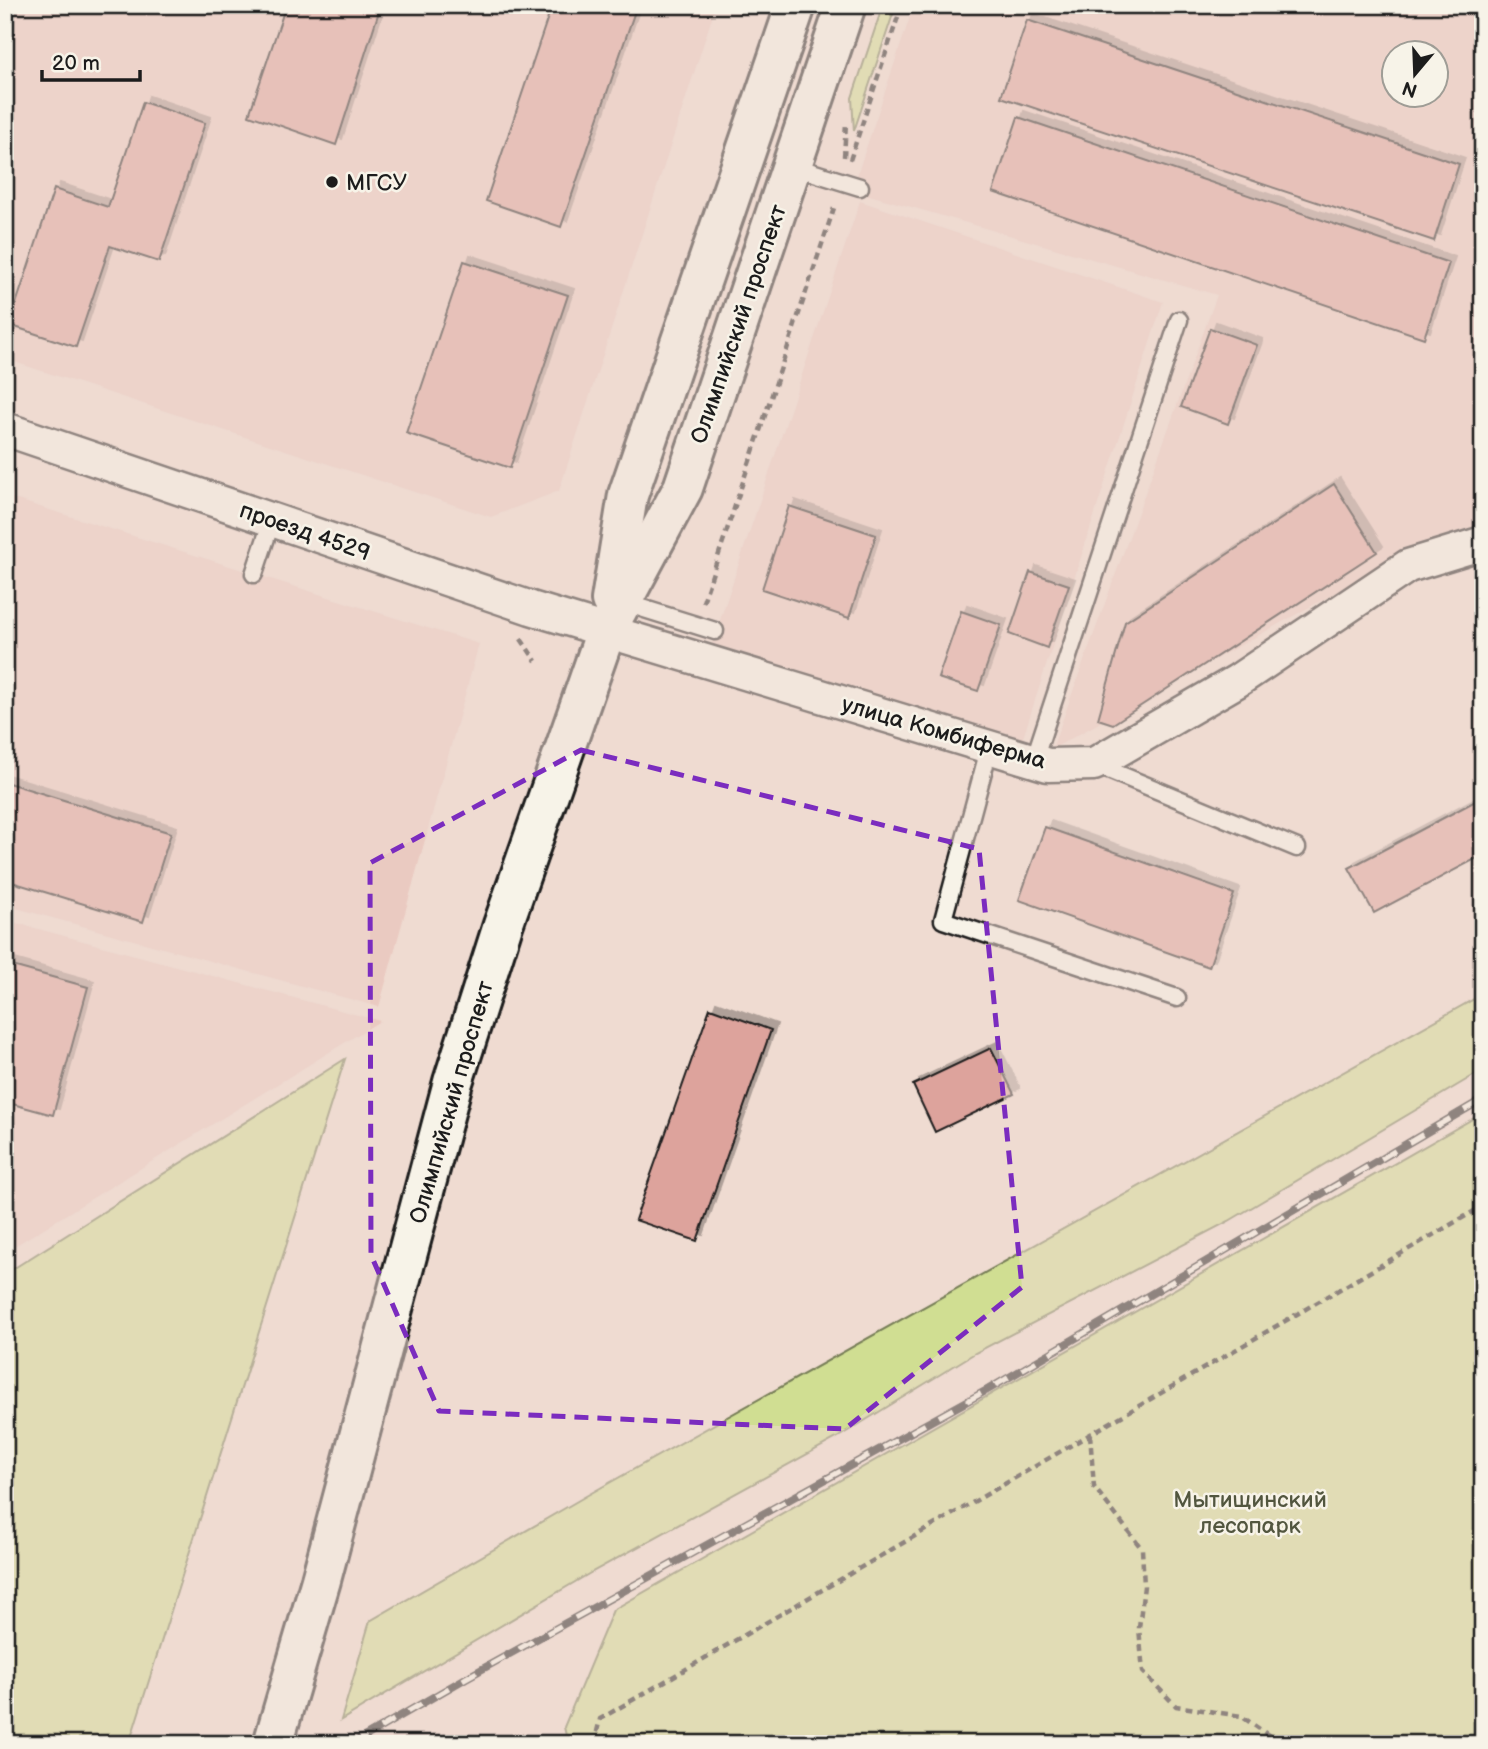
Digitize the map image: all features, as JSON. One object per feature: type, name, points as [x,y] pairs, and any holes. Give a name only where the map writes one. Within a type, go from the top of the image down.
[{"type":"main road","name":"Олимпийский проспект","points":[[614,617],[628,495],[796,5]]},
{"type":"main road","name":"Олимпийский проспект","points":[[273,1744],[321,1580],[453,1082],[503,926],[614,617],[683,488],[846,5]]},
{"type":"street","name":"проезд 4529","points":[[5,429],[272,520],[614,617]]},
{"type":"street","name":"улица Комбиферма","points":[[614,617],[991,742],[1048,765],[1094,764],[1237,681],[1408,565],[1483,543]]},
{"type":"lane","points":[[792,166],[860,187]]},
{"type":"lane","points":[[1034,760],[1179,320]]},
{"type":"lane","points":[[254,573],[272,520]]},
{"type":"lane","points":[[614,617],[696,625],[715,631]]},
{"type":"lane","points":[[991,742],[943,920],[1177,998]]},
{"type":"lane","points":[[1094,764],[1297,848]]},
{"type":"path","points":[[696,625],[902,5]]},
{"type":"path","points":[[521,639],[536,661]]},
{"type":"path","points":[[594,1744],[600,1719],[1483,1206]]},
{"type":"path","points":[[1090,1434],[1094,1486],[1142,1549],[1144,1586],[1139,1628],[1143,1672],[1176,1706],[1241,1716],[1279,1742]]},
{"type":"path","points":[[1262,1744],[1279,1742]]},
{"type":"highlighted area","points":[[581,750],[979,849],[1022,1287],[845,1429],[439,1411],[371,1255],[370,863]]},
{"type":"shaded area","name":"МГСУ","points":[[5,5],[716,5],[559,491],[491,517],[5,359]]},
{"type":"shaded area","points":[[914,5],[1483,5],[1483,530],[1357,581],[1052,749],[1217,295],[852,190]]},
{"type":"shaded area","points":[[860,201],[1163,302],[1021,744],[710,650]]},
{"type":"shaded area","points":[[5,496],[479,644],[379,1007],[5,905]]},
{"type":"shaded area","points":[[5,920],[380,1021],[5,1252]]},
{"type":"green space","points":[[883,5],[896,5],[854,131],[852,98]]},
{"type":"green space","points":[[1483,994],[1483,1070],[1229,1221],[975,1353],[835,1439],[592,1572],[341,1720],[370,1621],[586,1496]]},
{"type":"green space","points":[[345,1059],[129,1744],[5,1744],[5,1274]]},
{"type":"green space","name":"Мытищинский лесопарк","points":[[1483,1113],[1483,1744],[568,1744],[564,1727],[613,1610]]},
{"type":"building","points":[[286,5],[381,5],[336,145],[249,115]]},
{"type":"building","points":[[552,5],[637,5],[561,227],[486,201]]},
{"type":"building","points":[[1027,20],[1459,164],[1434,241],[1001,97]]},
{"type":"building","points":[[143,102],[205,123],[159,262],[110,246],[76,347],[9,325],[54,189],[108,207]]},
{"type":"building","points":[[1018,117],[1449,263],[1424,338],[993,192]]},
{"type":"building","points":[[464,261],[568,295],[510,468],[406,433]]},
{"type":"building","points":[[1210,328],[1257,345],[1228,424],[1181,407]]},
{"type":"building","points":[[1334,484],[1377,552],[1113,724],[1098,719],[1125,622]]},
{"type":"building","points":[[789,506],[876,535],[849,618],[762,589]]},
{"type":"building","points":[[1030,572],[1069,585],[1047,648],[1009,634]]},
{"type":"building","points":[[961,611],[1001,625],[978,691],[938,678]]},
{"type":"building","points":[[5,782],[171,833],[143,922],[5,880]]},
{"type":"building","points":[[1483,797],[1483,855],[1374,913],[1349,868]]},
{"type":"building","points":[[1045,827],[1234,894],[1209,967],[1019,900]]},
{"type":"building","points":[[5,964],[88,987],[53,1115],[5,1102]]},
{"type":"building","points":[[710,1008],[771,1030],[697,1241],[635,1220]]},
{"type":"building","points":[[991,1048],[1014,1094],[935,1132],[913,1085]]},
{"type":"railway","points":[[352,1744],[466,1678],[989,1389],[1483,1099]]},
{"type":"place","name":"МГСУ","points":[[332,182]]}]
